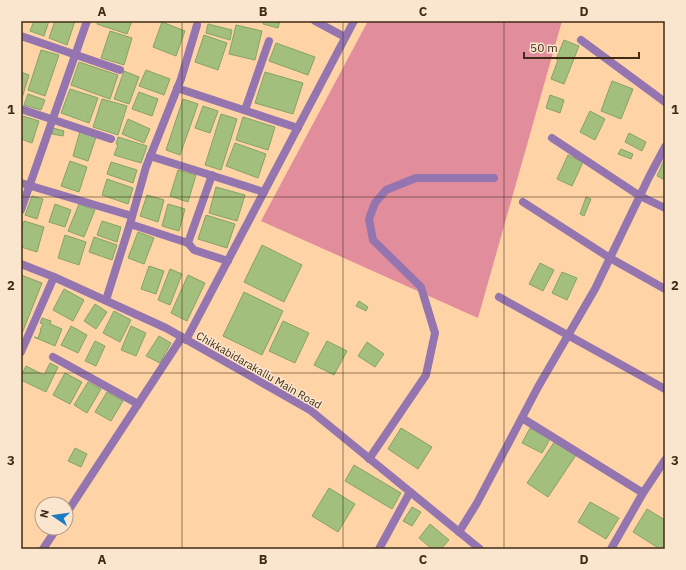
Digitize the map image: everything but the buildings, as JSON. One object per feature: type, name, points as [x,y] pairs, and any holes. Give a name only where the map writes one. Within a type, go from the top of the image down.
[{"type":"street","points":[[21,210],[25,184],[53,119],[87,21]]},
{"type":"street","points":[[315,21],[345,37]]},
{"type":"street","points":[[74,502],[138,404],[184,339],[228,261],[354,21]]},
{"type":"street","points":[[106,300],[146,167],[178,88],[197,26]]},
{"type":"street","points":[[21,36],[120,70]]},
{"type":"street","points":[[581,40],[665,102]]},
{"type":"street","points":[[245,110],[269,41]]},
{"type":"street","points":[[178,88],[298,128]]},
{"type":"street","points":[[21,109],[111,138]]},
{"type":"street","points":[[552,138],[640,196],[665,208]]},
{"type":"street","points":[[459,532],[490,480],[538,387],[594,289],[665,147]]},
{"type":"street","points":[[150,156],[264,192]]},
{"type":"street","points":[[188,243],[212,175]]},
{"type":"street","points":[[369,459],[426,375],[435,333],[421,287],[373,240],[369,219],[374,203],[386,190],[416,178],[494,178]]},
{"type":"street","points":[[25,184],[131,220],[188,243],[194,250],[228,261]]},
{"type":"street","points":[[522,202],[610,258],[665,289]]},
{"type":"street","name":"Chikkabidarakallu Main Road","points":[[21,264],[54,277],[166,328],[310,410],[480,549]]},
{"type":"street","points":[[21,352],[54,277]]},
{"type":"street","points":[[499,297],[665,390]]},
{"type":"street","points":[[53,357],[138,404]]},
{"type":"street","points":[[522,418],[643,493]]},
{"type":"street","points":[[611,549],[643,493],[665,460]]},
{"type":"street","points":[[379,549],[410,492]]},
{"type":"street","points":[[43,549],[52,536]]},
{"type":"shaded area","points":[[368,21],[562,21],[478,318],[261,221]]}]
